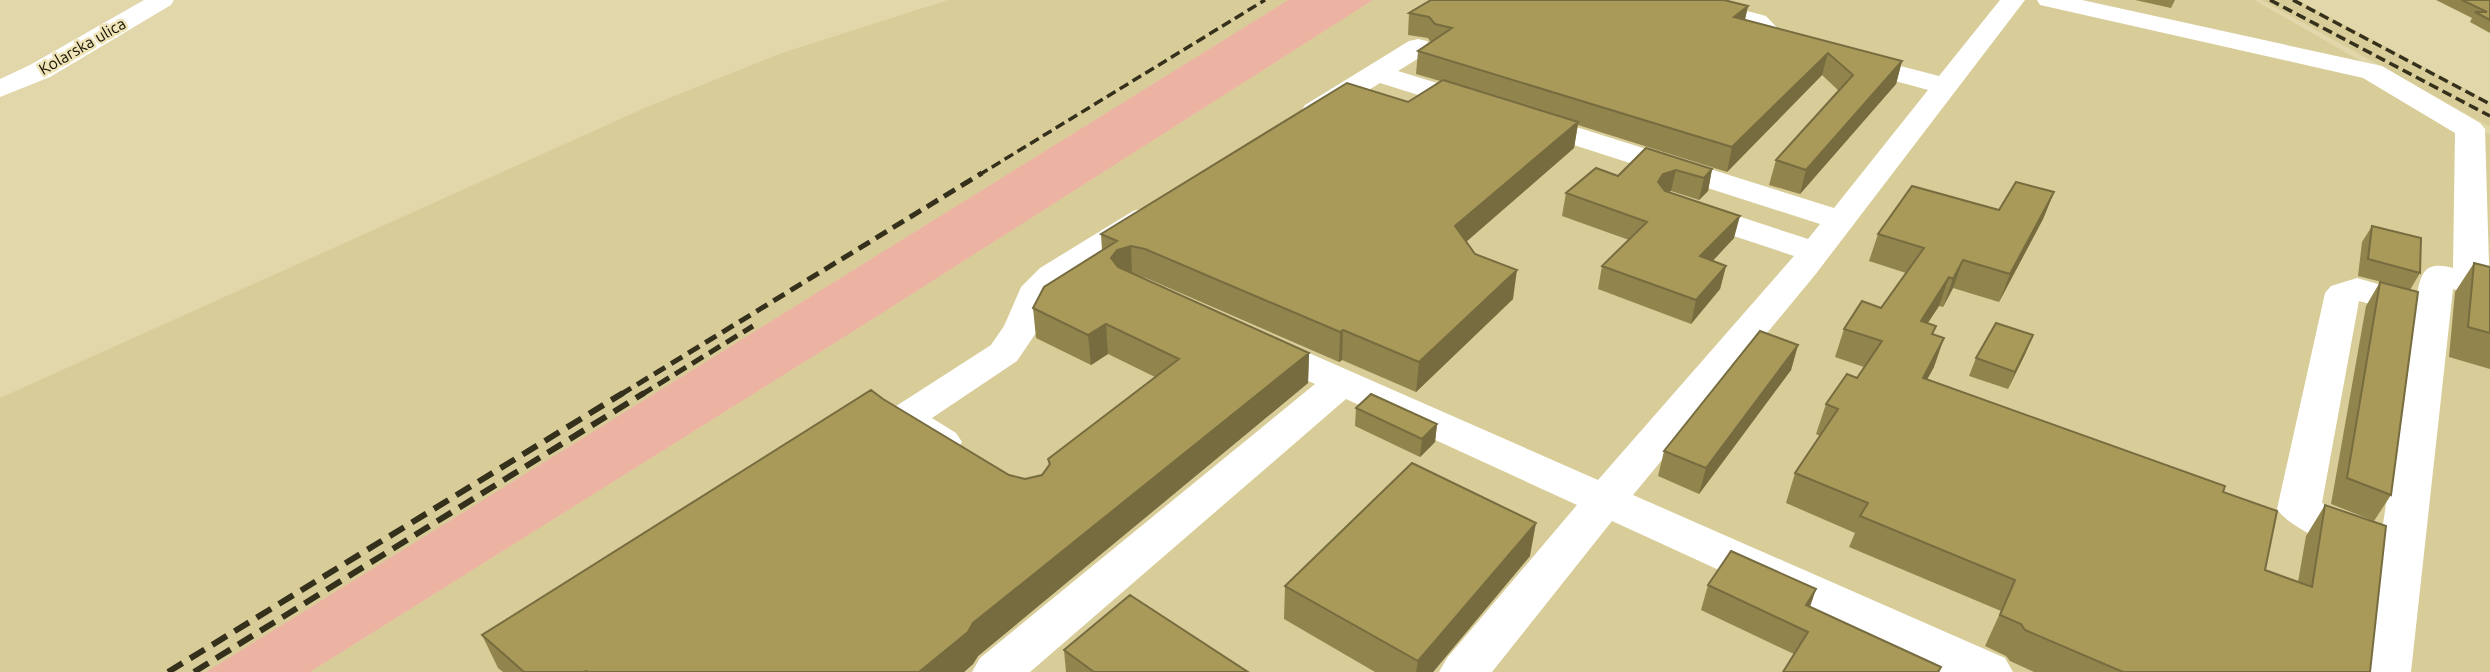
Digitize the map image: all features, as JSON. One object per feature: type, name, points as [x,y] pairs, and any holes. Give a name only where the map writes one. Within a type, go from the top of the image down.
[{"type":"street","name":"Kolarska ulica","points":[[0,89],[40,71],[162,0]]},
{"type":"street","points":[[1676,0],[1757,21],[1776,41],[1945,86]]},
{"type":"street","points":[[1464,672],[1604,501],[1815,252],[2012,0]]},
{"type":"street","points":[[2049,0],[2372,72],[2456,119],[2470,129],[2470,274],[2486,287]]},
{"type":"street","points":[[1284,131],[1418,47]]},
{"type":"street","points":[[1377,73],[1840,220]]},
{"type":"street","points":[[973,460],[904,419],[1004,353],[1023,327],[1038,287],[1052,275],[1168,203]]},
{"type":"street","points":[[1672,205],[1815,252]]},
{"type":"street","points":[[2386,672],[2437,278],[2440,275],[2486,287]]},
{"type":"street","points":[[2402,550],[2314,519],[2299,509],[2343,293],[2357,289],[2433,310]]},
{"type":"street","points":[[1231,332],[1988,672]]},
{"type":"street","points":[[997,672],[1342,382]]},
{"type":"shaded area","points":[[948,0],[1288,0],[206,672],[0,672],[0,398],[647,107],[782,53]]},
{"type":"shaded area","points":[[1288,0],[1373,0],[865,324],[310,672],[206,672]]},
{"type":"shaded area","points":[[1373,0],[2254,0],[2490,135],[2490,672],[310,672],[865,324]]},
{"type":"shaded area","points":[[2262,0],[2298,0],[2490,102],[2490,127]]},
{"type":"building","points":[[1431,0],[1724,0],[1748,6],[1734,17],[1902,61],[1806,170],[1776,160],[1853,75],[1828,53],[1732,147],[1418,51],[1452,28],[1435,24],[1429,17],[1409,13]]},
{"type":"building","points":[[2462,0],[2490,0],[2490,20],[2475,12],[2487,12]]},
{"type":"building","points":[[1443,80],[1578,122],[1455,226],[1475,254],[1517,270],[1419,362],[1343,330],[1340,332],[1145,249],[1131,246],[1117,250],[1111,258],[1118,267],[1309,353],[973,623],[968,632],[919,672],[524,672],[482,635],[871,390],[1009,475],[1025,479],[1042,475],[1050,464],[1048,459],[1179,359],[1106,324],[1088,335],[1033,308],[1044,287],[1117,241],[1101,234],[1347,83],[1408,102]]},
{"type":"building","points":[[1646,148],[1712,169],[1704,178],[1676,170],[1663,174],[1658,182],[1665,191],[1740,216],[1700,256],[1726,266],[1696,300],[1602,266],[1647,222],[1566,193],[1596,168],[1618,176]]},
{"type":"building","points":[[2016,182],[2054,192],[2010,274],[1963,260],[1953,279],[1949,277],[1921,321],[1936,326],[1932,334],[1944,338],[1923,378],[2225,486],[2223,492],[2277,511],[2265,570],[2312,587],[2325,505],[2386,526],[2370,672],[2123,672],[2025,630],[2021,624],[2000,615],[2015,580],[1860,516],[1868,503],[1795,473],[1838,409],[1826,404],[1847,374],[1857,378],[1882,341],[1844,329],[1862,301],[1881,308],[1924,248],[1878,234],[1912,186],[1999,210]]},
{"type":"building","points":[[2372,226],[2421,238],[2420,273],[2368,259]]},
{"type":"building","points":[[2474,263],[2490,267],[2490,333],[2468,327]]},
{"type":"building","points":[[2380,282],[2418,292],[2391,495],[2347,478]]},
{"type":"building","points":[[1996,323],[2033,335],[2015,372],[1976,358]]},
{"type":"building","points":[[1760,331],[1798,345],[1706,468],[1664,451]]},
{"type":"building","points":[[1371,394],[1437,424],[1422,439],[1356,408]]},
{"type":"building","points":[[1412,463],[1536,523],[1418,661],[1285,586]]},
{"type":"building","points":[[1731,551],[1816,589],[1806,605],[1941,667],[1938,672],[1783,672],[1808,632],[1708,585]]},
{"type":"building","points":[[1130,595],[1248,672],[1094,672],[1064,650]]},
{"type":"railway","points":[[979,175],[1265,0]]},
{"type":"railway","points":[[2270,0],[2490,116]]},
{"type":"railway","points":[[2293,0],[2490,104]]},
{"type":"railway","points":[[620,395],[982,173]]},
{"type":"railway","points":[[641,395],[753,326]]},
{"type":"railway","points":[[168,672],[623,393]]},
{"type":"railway","points":[[194,672],[644,393]]}]
